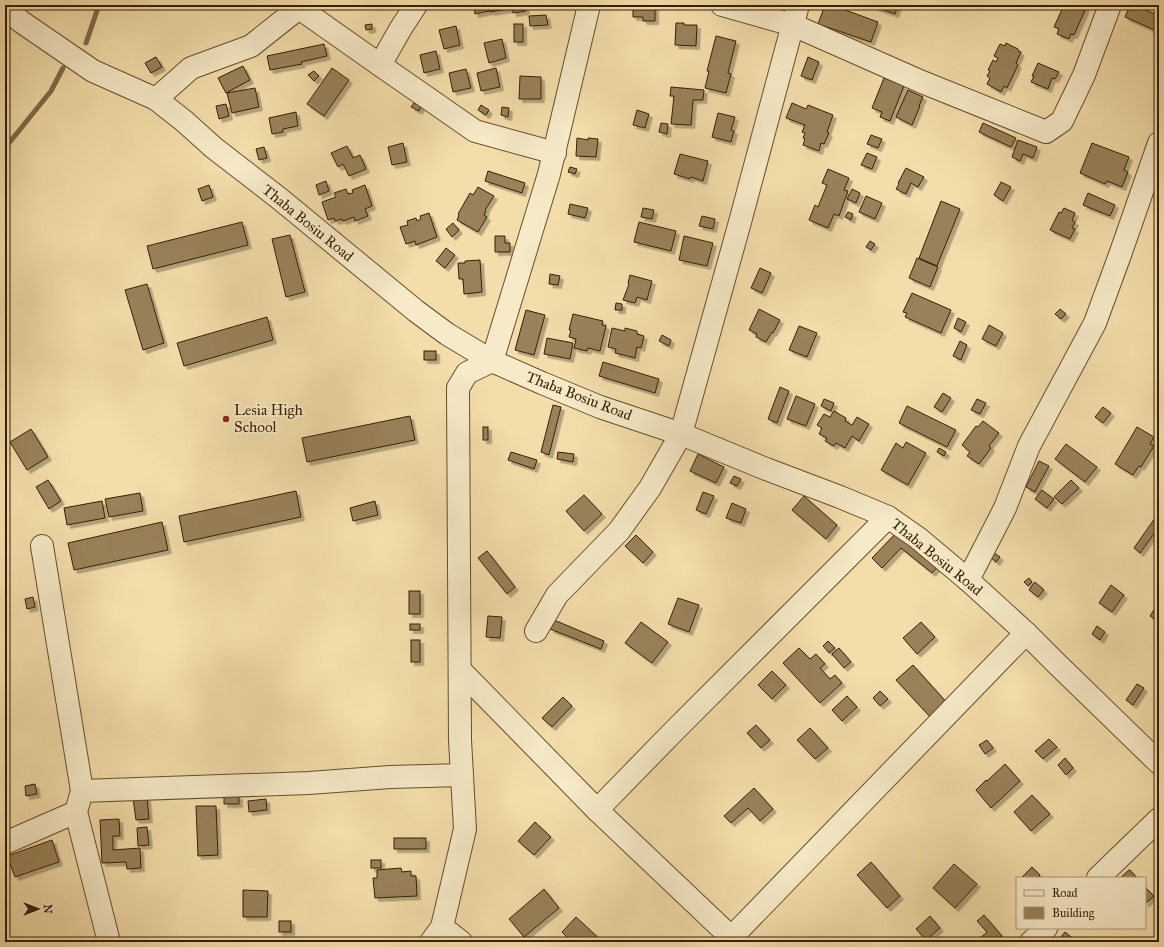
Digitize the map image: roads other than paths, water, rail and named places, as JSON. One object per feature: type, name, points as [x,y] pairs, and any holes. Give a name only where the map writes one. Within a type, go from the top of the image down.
[{"type":"street","points":[[380,65],[416,5]]},
{"type":"street","points":[[461,942],[436,935],[465,829],[460,740],[458,388],[467,373],[492,361],[555,153],[589,5]]},
{"type":"street","points":[[722,5],[795,15],[922,82],[1046,132],[1062,121],[1084,75],[1110,5]]},
{"type":"street","name":"Thaba Bosiu Road","points":[[5,6],[20,21],[93,71],[156,99],[184,121],[214,148],[280,199],[416,311],[447,334],[492,361],[542,384],[600,407],[681,434],[888,517],[918,538],[968,580],[1026,633],[1159,763]]},
{"type":"street","points":[[156,99],[191,68],[251,46],[299,8],[475,131],[555,153]]},
{"type":"street","points":[[536,631],[557,595],[624,525],[650,488],[681,434],[740,222],[795,15]]},
{"type":"street","points":[[968,580],[1005,508],[1029,446],[1095,323],[1159,143]]},
{"type":"street","points":[[597,810],[888,517]]},
{"type":"street","points":[[42,546],[82,791],[76,812],[109,942]]},
{"type":"street","points":[[460,670],[597,810],[731,941],[1026,633]]},
{"type":"street","points":[[82,791],[309,783],[390,777],[462,775]]},
{"type":"street","points":[[5,843],[76,812]]},
{"type":"street","points":[[1099,877],[1159,819]]},
{"type":"street","points":[[1031,942],[1045,929]]},
{"type":"waterway","points":[[86,43],[99,5]]},
{"type":"waterway","points":[[5,148],[51,91],[63,68]]},
{"type":"place","name":"Lesia High School","points":[[226,419]]}]
